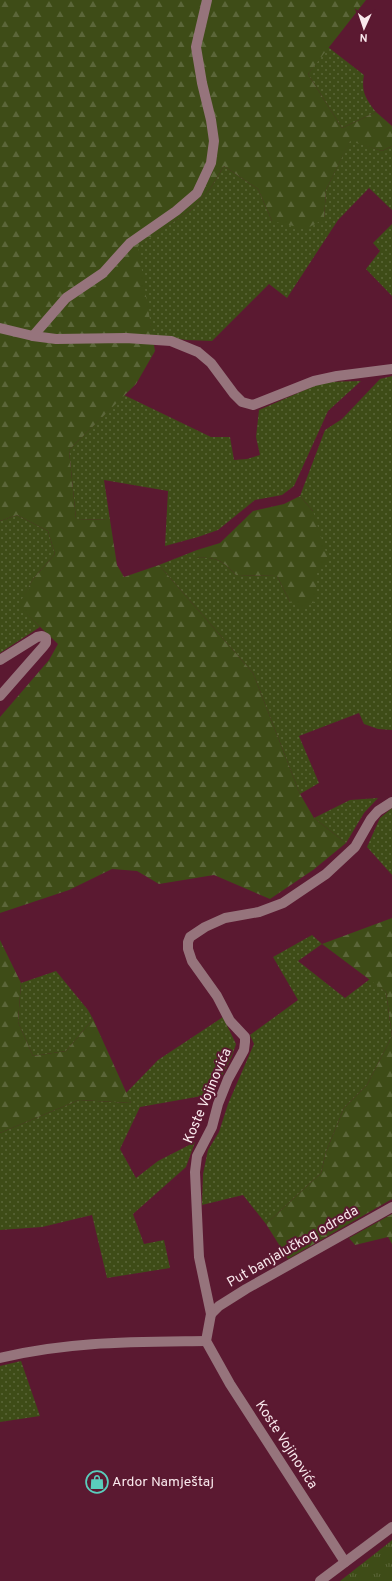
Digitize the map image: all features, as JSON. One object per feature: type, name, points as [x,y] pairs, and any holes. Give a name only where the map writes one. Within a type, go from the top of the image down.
[{"type":"street","points":[[33,336],[66,298],[103,273],[130,243],[176,211],[197,193],[211,163],[214,141],[196,46],[208,0]]},
{"type":"street","points":[[0,328],[33,336],[56,339],[126,338],[171,341],[198,352],[210,363],[242,402],[253,405],[314,381],[338,376],[392,369]]},
{"type":"street","points":[[0,660],[37,637],[42,636],[46,638],[46,642],[43,646],[0,696]]},
{"type":"street","name":"Koste Vojinovića","points":[[345,1562],[230,1384],[206,1341],[211,1314],[199,1257],[195,1172],[197,1156],[212,1127],[218,1104],[228,1079],[244,1050],[245,1037],[230,1021],[217,996],[192,961],[189,955],[188,942],[190,936],[225,918],[259,912],[283,903],[326,874],[355,847],[371,819],[378,811],[392,802]]},
{"type":"street","name":"Put banjalučkog odreda","points":[[211,1314],[219,1306],[246,1289],[392,1207]]},
{"type":"street","points":[[0,1358],[55,1347],[206,1341]]},
{"type":"street","points":[[320,1581],[392,1527]]},
{"type":"green space","points":[[0,0],[366,0],[308,74],[342,128],[376,112],[392,126],[392,146],[382,151],[350,141],[326,190],[324,219],[306,229],[272,221],[258,189],[224,166],[210,189],[191,210],[138,246],[155,351],[136,384],[69,450],[76,519],[110,520],[117,565],[124,577],[159,565],[253,673],[300,794],[314,818],[346,843],[313,870],[270,899],[214,875],[159,884],[137,871],[112,869],[69,890],[0,913],[0,717],[49,660],[58,644],[18,606],[33,579],[55,554],[48,531],[17,515],[0,521]]},
{"type":"green space","points":[[328,47],[364,75],[363,86],[365,95],[376,112],[342,128],[308,74]]},
{"type":"green space","points":[[350,140],[382,151],[392,146],[392,210],[369,188],[338,220],[287,298],[269,284],[212,341],[186,340],[152,335],[137,246],[191,210],[210,189],[224,166],[258,189],[272,221],[324,219],[326,190]]},
{"type":"green space","points":[[392,224],[392,296],[366,269],[380,251],[373,243]]},
{"type":"green space","points":[[392,376],[392,730],[378,729],[364,724],[359,713],[299,736],[319,783],[300,794],[253,673],[159,565],[197,550],[197,558],[215,559],[227,566],[236,575],[277,576],[290,602],[313,511],[300,496],[325,430],[342,419],[380,379]]},
{"type":"green space","points":[[361,381],[328,411],[294,486],[282,495],[255,500],[218,530],[165,546],[168,491],[104,480],[110,520],[76,519],[69,450],[124,395],[211,437],[230,437],[234,460],[247,459],[260,455],[256,437],[259,410],[323,382]]},
{"type":"green space","points":[[300,496],[313,511],[328,559],[317,572],[316,601],[303,608],[290,602],[277,576],[236,575],[227,566],[215,559],[197,558],[197,550],[220,543],[253,511],[284,504]]},
{"type":"green space","points":[[17,515],[48,531],[55,554],[33,579],[19,606],[40,627],[0,653],[0,521]]},
{"type":"green space","points":[[378,798],[364,813],[346,843],[314,818],[350,800]]},
{"type":"green space","points":[[392,808],[392,875],[367,847],[380,818]]},
{"type":"green space","points":[[392,918],[392,1036],[386,992],[322,944]]},
{"type":"green space","points":[[312,935],[322,944],[298,961],[345,998],[370,979],[386,992],[392,1036],[367,1085],[344,1108],[326,1152],[321,1173],[266,1224],[243,1195],[202,1205],[203,1174],[208,1150],[219,1132],[228,1104],[254,1044],[250,1035],[298,1000],[273,957]]},
{"type":"green space","points":[[0,940],[21,983],[18,1022],[33,1056],[66,1051],[93,1019],[131,1103],[79,1100],[0,1133]]},
{"type":"green space","points":[[56,971],[88,1010],[93,1019],[66,1051],[33,1056],[18,1022],[21,983]]},
{"type":"green space","points":[[223,1017],[236,1044],[232,1056],[213,1094],[140,1107],[120,1149],[136,1178],[158,1161],[195,1142],[186,1167],[133,1214],[144,1244],[164,1240],[170,1268],[107,1278],[92,1215],[42,1227],[0,1230],[0,1133],[79,1100],[131,1103],[126,1093],[158,1060]]},
{"type":"green space","points":[[392,1036],[392,1199],[288,1259],[266,1224],[321,1173],[326,1152],[344,1108],[367,1085]]},
{"type":"green space","points":[[392,1214],[392,1244],[388,1237],[355,1245],[349,1238]]},
{"type":"green space","points":[[21,1361],[40,1416],[0,1422],[0,1366]]},
{"type":"green space","points":[[392,1540],[392,1581],[340,1581],[386,1545]]},
{"type":"place","name":"Ardor Namještaj","points":[[97,1482]]}]
